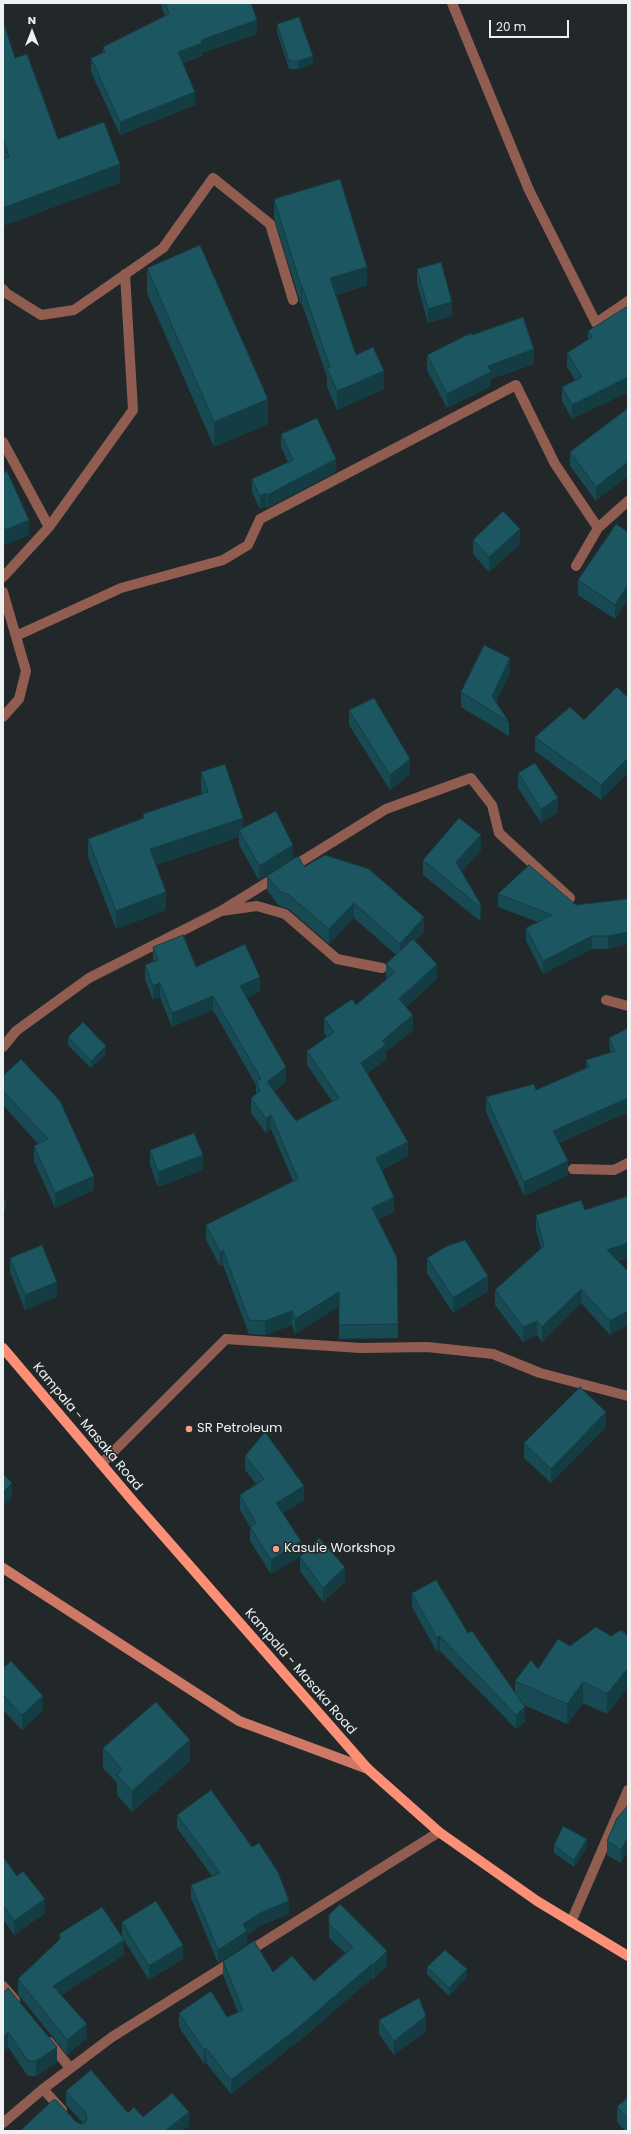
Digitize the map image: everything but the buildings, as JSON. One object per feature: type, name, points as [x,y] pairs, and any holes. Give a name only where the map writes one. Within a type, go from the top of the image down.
[{"type":"main road","name":"Kampala - Masaka Road","points":[[3,1348],[101,1464],[368,1769],[439,1832],[536,1901],[628,1956]]},
{"type":"street","points":[[452,3],[528,190],[596,323],[628,301]]},
{"type":"street","points":[[3,289],[6,293],[41,315],[74,310],[163,248],[213,178],[270,224],[293,300]]},
{"type":"street","points":[[3,577],[49,527],[133,410],[125,274]]},
{"type":"street","points":[[16,636],[121,588],[223,560],[248,545],[260,519],[516,385],[555,464],[598,528]]},
{"type":"street","points":[[3,442],[49,527]]},
{"type":"street","points":[[576,566],[598,528],[628,501]]},
{"type":"street","points":[[3,592],[26,671],[19,699],[3,716]]},
{"type":"street","points":[[3,1047],[16,1031],[89,978],[221,911],[386,809],[471,778],[492,805],[499,833],[570,898]]},
{"type":"street","points":[[221,911],[257,906],[286,914],[337,960],[382,968]]},
{"type":"street","points":[[606,1000],[628,1006]]},
{"type":"street","points":[[573,1169],[614,1170],[628,1163]]},
{"type":"street","points":[[101,1464],[226,1339],[360,1348],[427,1347],[493,1354],[540,1373],[628,1396]]},
{"type":"street","points":[[3,1568],[239,1721],[368,1769]]},
{"type":"street","points":[[571,1922],[628,1790]]},
{"type":"street","points":[[3,2123],[43,2089],[112,2037],[439,1832]]},
{"type":"street","points":[[3,1986],[22,2010]]},
{"type":"street","points":[[41,2033],[70,2068]]},
{"type":"street","points":[[43,2089],[67,2115]]},
{"type":"place","name":"SR Petroleum","points":[[189,1429]]},
{"type":"place","name":"Kasule Workshop","points":[[276,1549]]}]
